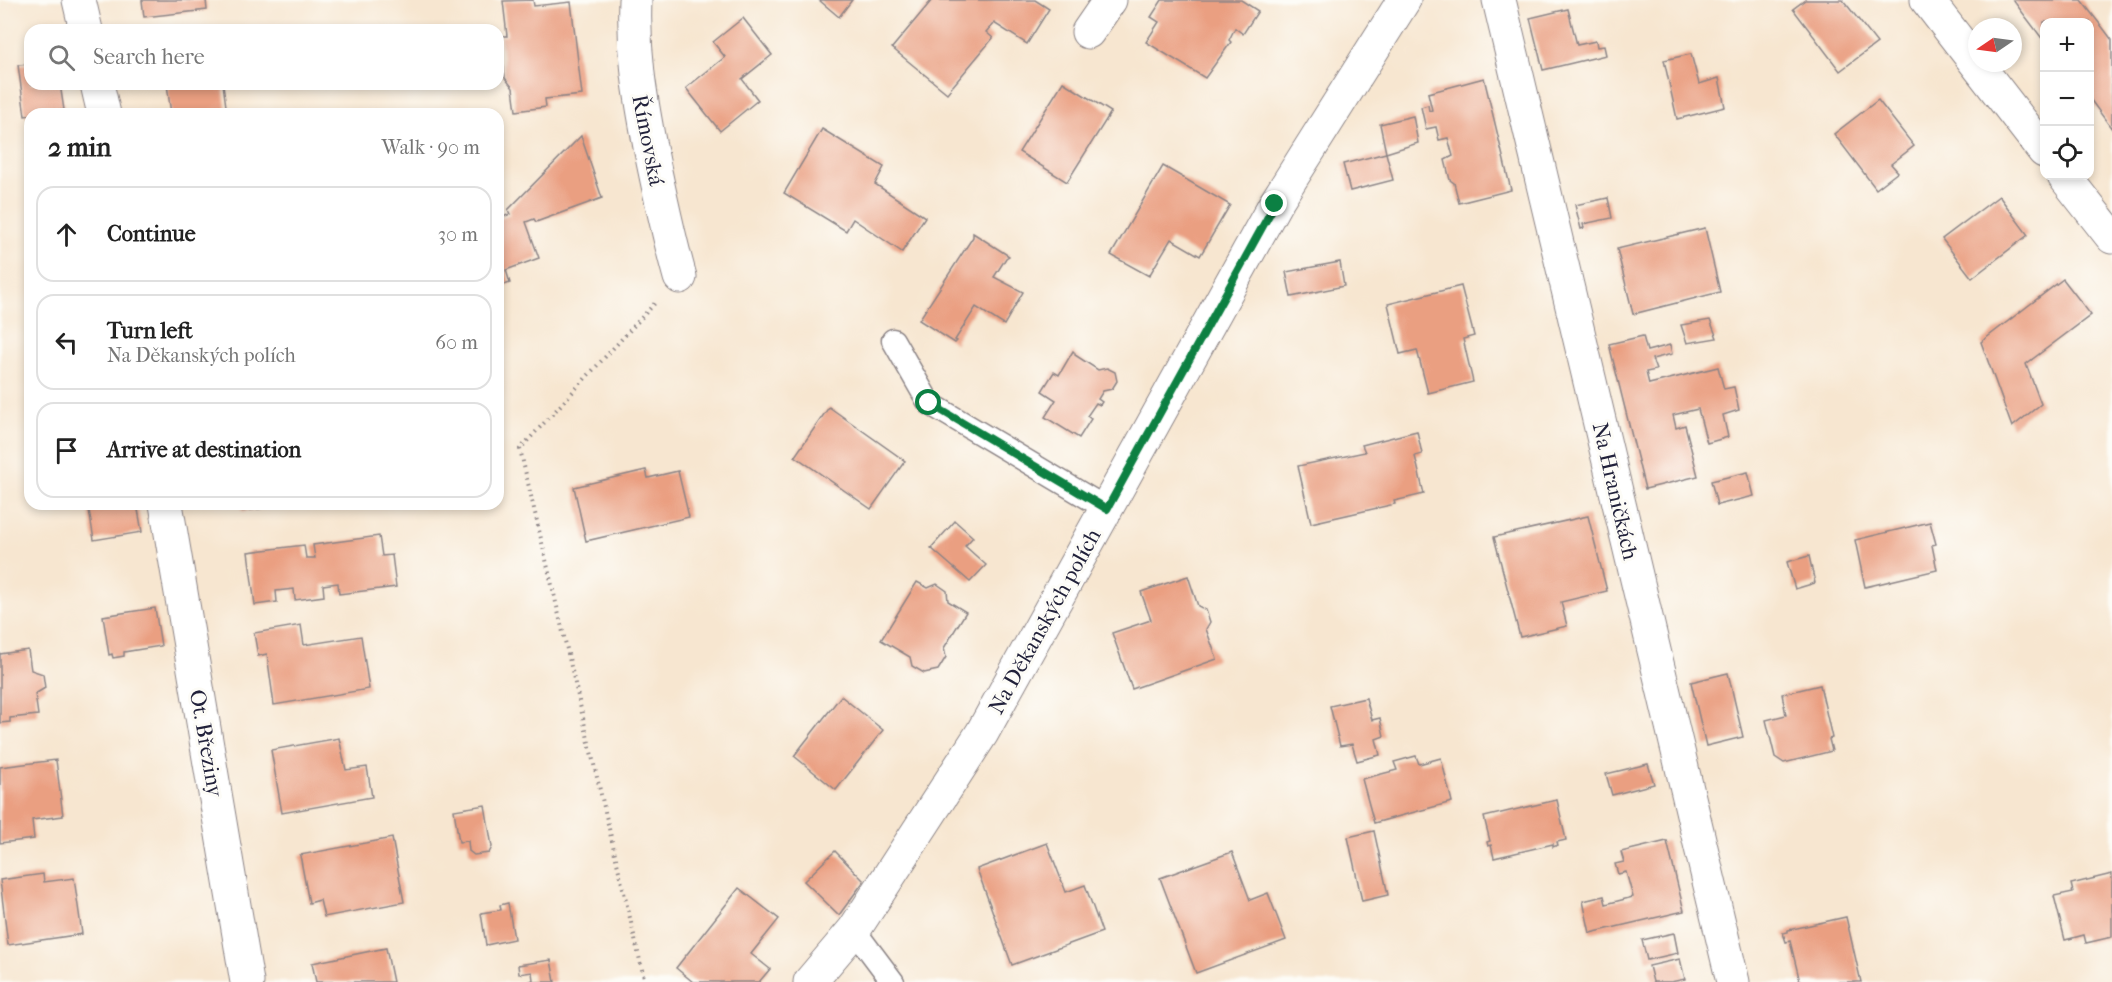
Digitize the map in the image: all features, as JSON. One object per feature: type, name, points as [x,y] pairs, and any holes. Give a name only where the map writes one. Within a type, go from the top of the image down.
[{"type":"street","points":[[79,0],[85,24]]},
{"type":"street","name":"Římovská","points":[[635,0],[633,36],[637,77],[665,224],[680,277]]},
{"type":"street","points":[[1088,32],[1110,0]]},
{"type":"street","name":"Na Děkanských polích","points":[[810,982],[854,930],[982,733],[1275,204],[1404,0]]},
{"type":"street","name":"Na Hraničkách","points":[[1499,0],[1733,982]]},
{"type":"street","points":[[1927,0],[2040,146]]},
{"type":"street","points":[[99,90],[103,108]]},
{"type":"street","points":[[2067,180],[2112,237]]},
{"type":"street","name":"Ot. Březiny","points":[[167,510],[247,982]]},
{"type":"lane","points":[[893,340],[929,403],[1107,509]]},
{"type":"lane","points":[[854,930],[892,982]]},
{"type":"path","points":[[645,982],[520,449],[680,277]]},
{"type":"building","points":[[142,0],[206,0],[207,10],[144,17]]},
{"type":"building","points":[[533,0],[534,6],[571,2],[582,95],[545,99],[546,107],[516,111],[513,88],[505,78],[504,70],[504,36],[507,36],[503,1]]},
{"type":"building","points":[[819,0],[852,0],[839,17]]},
{"type":"building","points":[[932,0],[1035,0],[1049,9],[1027,44],[994,23],[986,32],[993,38],[947,93],[892,48]]},
{"type":"building","points":[[1162,0],[1241,0],[1258,11],[1243,34],[1235,28],[1229,40],[1231,42],[1205,78],[1146,42],[1159,22],[1151,17]]},
{"type":"building","points":[[1805,0],[1843,0],[1877,43],[1840,71],[1793,9]]},
{"type":"building","points":[[2013,0],[2081,0],[2103,28],[2112,40],[2112,129],[2094,104],[2094,18],[2040,18],[2040,36]]},
{"type":"building","points":[[1568,9],[1577,45],[1596,41],[1597,47],[1604,46],[1606,55],[1543,70],[1530,18]]},
{"type":"building","points":[[743,18],[772,55],[742,79],[758,100],[720,131],[686,88],[725,57],[713,42]]},
{"type":"building","points":[[1691,54],[1699,84],[1719,78],[1725,107],[1677,119],[1664,60]]},
{"type":"building","points":[[24,64],[24,90],[61,90],[64,108],[24,109],[18,65]]},
{"type":"building","points":[[1484,78],[1511,190],[1459,203],[1445,160],[1453,156],[1448,138],[1439,140],[1436,127],[1426,129],[1421,107],[1428,105],[1429,111],[1432,110],[1428,93]]},
{"type":"building","points":[[1063,82],[1111,112],[1067,182],[1019,152]]},
{"type":"building","points":[[168,90],[224,90],[226,108],[170,108]]},
{"type":"building","points":[[1878,100],[1914,146],[1891,164],[1898,172],[1876,189],[1834,134]]},
{"type":"building","points":[[1413,116],[1418,143],[1386,153],[1380,124]]},
{"type":"building","points":[[822,129],[884,167],[875,184],[925,217],[902,252],[853,219],[846,231],[784,193]]},
{"type":"building","points":[[581,136],[602,198],[536,222],[534,219],[526,222],[539,258],[506,270],[510,283],[504,285],[504,216],[510,214],[508,210]]},
{"type":"building","points":[[1386,153],[1393,180],[1350,191],[1343,164]]},
{"type":"building","points":[[1163,166],[1230,205],[1200,256],[1171,239],[1149,276],[1111,255]]},
{"type":"building","points":[[1999,196],[2028,235],[1972,278],[1942,239]]},
{"type":"building","points":[[1608,198],[1612,218],[1583,224],[1584,228],[1581,229],[1575,205]]},
{"type":"building","points":[[1705,228],[1720,292],[1633,314],[1617,249]]},
{"type":"building","points":[[973,233],[1009,256],[994,277],[1023,292],[1004,325],[976,307],[955,343],[919,320],[973,237]]},
{"type":"building","points":[[1340,262],[1344,286],[1291,297],[1286,272]]},
{"type":"building","points":[[2063,279],[2091,315],[2026,364],[2041,404],[2012,427],[1981,342]]},
{"type":"building","points":[[1461,286],[1474,336],[1463,339],[1473,382],[1428,393],[1417,350],[1400,354],[1388,304]]},
{"type":"building","points":[[1710,320],[1717,338],[1687,343],[1681,325]]},
{"type":"building","points":[[1643,336],[1647,351],[1670,345],[1672,354],[1652,359],[1656,370],[1646,372],[1649,384],[1718,367],[1724,389],[1734,387],[1739,410],[1723,415],[1728,437],[1707,443],[1698,409],[1673,415],[1676,428],[1685,425],[1698,476],[1645,489],[1609,344]]},
{"type":"building","points":[[1073,351],[1075,355],[1098,370],[1107,368],[1115,372],[1117,381],[1112,389],[1103,391],[1098,399],[1102,402],[1100,405],[1096,403],[1087,416],[1091,419],[1079,438],[1045,417],[1056,400],[1042,391],[1054,372],[1059,375]]},
{"type":"building","points":[[829,407],[905,461],[871,509],[795,456]]},
{"type":"building","points":[[1417,431],[1422,454],[1415,456],[1424,494],[1394,501],[1395,504],[1311,523],[1298,466],[1365,452],[1362,445]]},
{"type":"building","points":[[646,470],[648,478],[678,471],[689,517],[586,541],[574,487]]},
{"type":"building","points":[[1748,472],[1754,496],[1717,505],[1711,481]]},
{"type":"building","points":[[89,510],[138,510],[142,532],[94,540]]},
{"type":"building","points":[[1588,516],[1607,591],[1561,602],[1567,626],[1520,637],[1494,537]]},
{"type":"building","points":[[955,521],[973,537],[965,546],[986,565],[970,582],[931,548]]},
{"type":"building","points":[[1930,522],[1936,544],[1932,545],[1937,570],[1865,587],[1855,540]]},
{"type":"building","points":[[379,536],[382,556],[392,555],[396,587],[339,594],[338,583],[323,585],[324,596],[295,600],[294,589],[276,591],[277,602],[255,605],[248,552],[304,545],[306,558],[315,558],[313,545]]},
{"type":"building","points":[[1809,556],[1815,583],[1795,589],[1787,562]]},
{"type":"building","points":[[1188,576],[1198,606],[1206,610],[1210,622],[1206,629],[1217,659],[1132,689],[1112,633],[1151,620],[1141,592]]},
{"type":"building","points":[[917,582],[928,588],[937,584],[947,591],[948,601],[966,612],[944,648],[946,657],[938,670],[924,673],[912,666],[910,657],[881,640]]},
{"type":"building","points":[[155,608],[161,646],[124,652],[124,656],[113,658],[112,654],[109,655],[103,616]]},
{"type":"building","points":[[301,625],[304,645],[361,636],[369,689],[274,705],[267,654],[258,656],[254,633]]},
{"type":"building","points":[[28,650],[31,670],[43,674],[45,688],[35,694],[38,715],[10,718],[10,722],[0,723],[0,654]]},
{"type":"building","points":[[1728,673],[1743,737],[1706,746],[1691,682]]},
{"type":"building","points":[[1820,685],[1832,738],[1829,739],[1832,751],[1784,763],[1775,757],[1766,720],[1786,715],[1782,694]]},
{"type":"building","points":[[841,696],[883,730],[836,790],[794,756]]},
{"type":"building","points":[[1366,698],[1372,720],[1380,718],[1384,736],[1376,739],[1380,755],[1357,761],[1352,744],[1340,746],[1330,706]]},
{"type":"building","points":[[339,738],[346,770],[367,767],[372,797],[282,813],[271,750]]},
{"type":"building","points":[[1416,756],[1419,764],[1441,758],[1452,802],[1374,823],[1362,779],[1397,770],[1394,762]]},
{"type":"building","points":[[56,760],[63,816],[32,820],[34,839],[0,843],[0,767]]},
{"type":"building","points":[[1648,764],[1654,784],[1612,795],[1606,774]]},
{"type":"building","points":[[1557,800],[1566,840],[1557,842],[1558,845],[1553,847],[1553,844],[1494,858],[1491,845],[1488,846],[1487,842],[1490,841],[1484,817]]},
{"type":"building","points":[[485,805],[492,847],[489,853],[474,855],[469,851],[468,841],[459,842],[454,810]]},
{"type":"building","points":[[1374,831],[1388,895],[1362,901],[1348,837]]},
{"type":"building","points":[[392,838],[404,902],[324,917],[320,900],[309,903],[300,855]]},
{"type":"building","points":[[1667,841],[1684,911],[1590,933],[1583,901],[1604,896],[1606,904],[1633,897],[1626,872],[1618,874],[1615,864],[1624,862],[1621,852]]},
{"type":"building","points":[[1047,843],[1066,892],[1085,885],[1102,932],[1012,965],[977,869]]},
{"type":"building","points":[[835,851],[864,881],[839,915],[804,881]]},
{"type":"building","points":[[1232,852],[1250,900],[1268,893],[1286,940],[1196,973],[1160,878]]},
{"type":"building","points":[[43,874],[44,882],[74,878],[82,934],[8,945],[0,880]]},
{"type":"building","points":[[2112,874],[2112,937],[2086,943],[2084,935],[2065,940],[2054,896],[2073,892],[2071,884]]},
{"type":"building","points":[[739,888],[779,919],[751,954],[770,969],[759,982],[693,982],[676,968]]},
{"type":"building","points":[[508,903],[514,939],[486,945],[481,913],[501,910],[500,905]]},
{"type":"building","points":[[1846,917],[1861,982],[1800,982],[1790,941],[1786,942],[1783,933]]},
{"type":"building","points":[[1674,933],[1678,953],[1647,960],[1642,940]]},
{"type":"building","points":[[386,948],[393,982],[316,982],[312,963]]},
{"type":"building","points":[[1680,959],[1685,979],[1653,982],[1649,966]]},
{"type":"building","points":[[551,960],[555,982],[528,982],[533,980],[532,972],[519,974],[518,965]]},
{"type":"route","points":[[929,403],[1107,509],[1275,204]]}]
